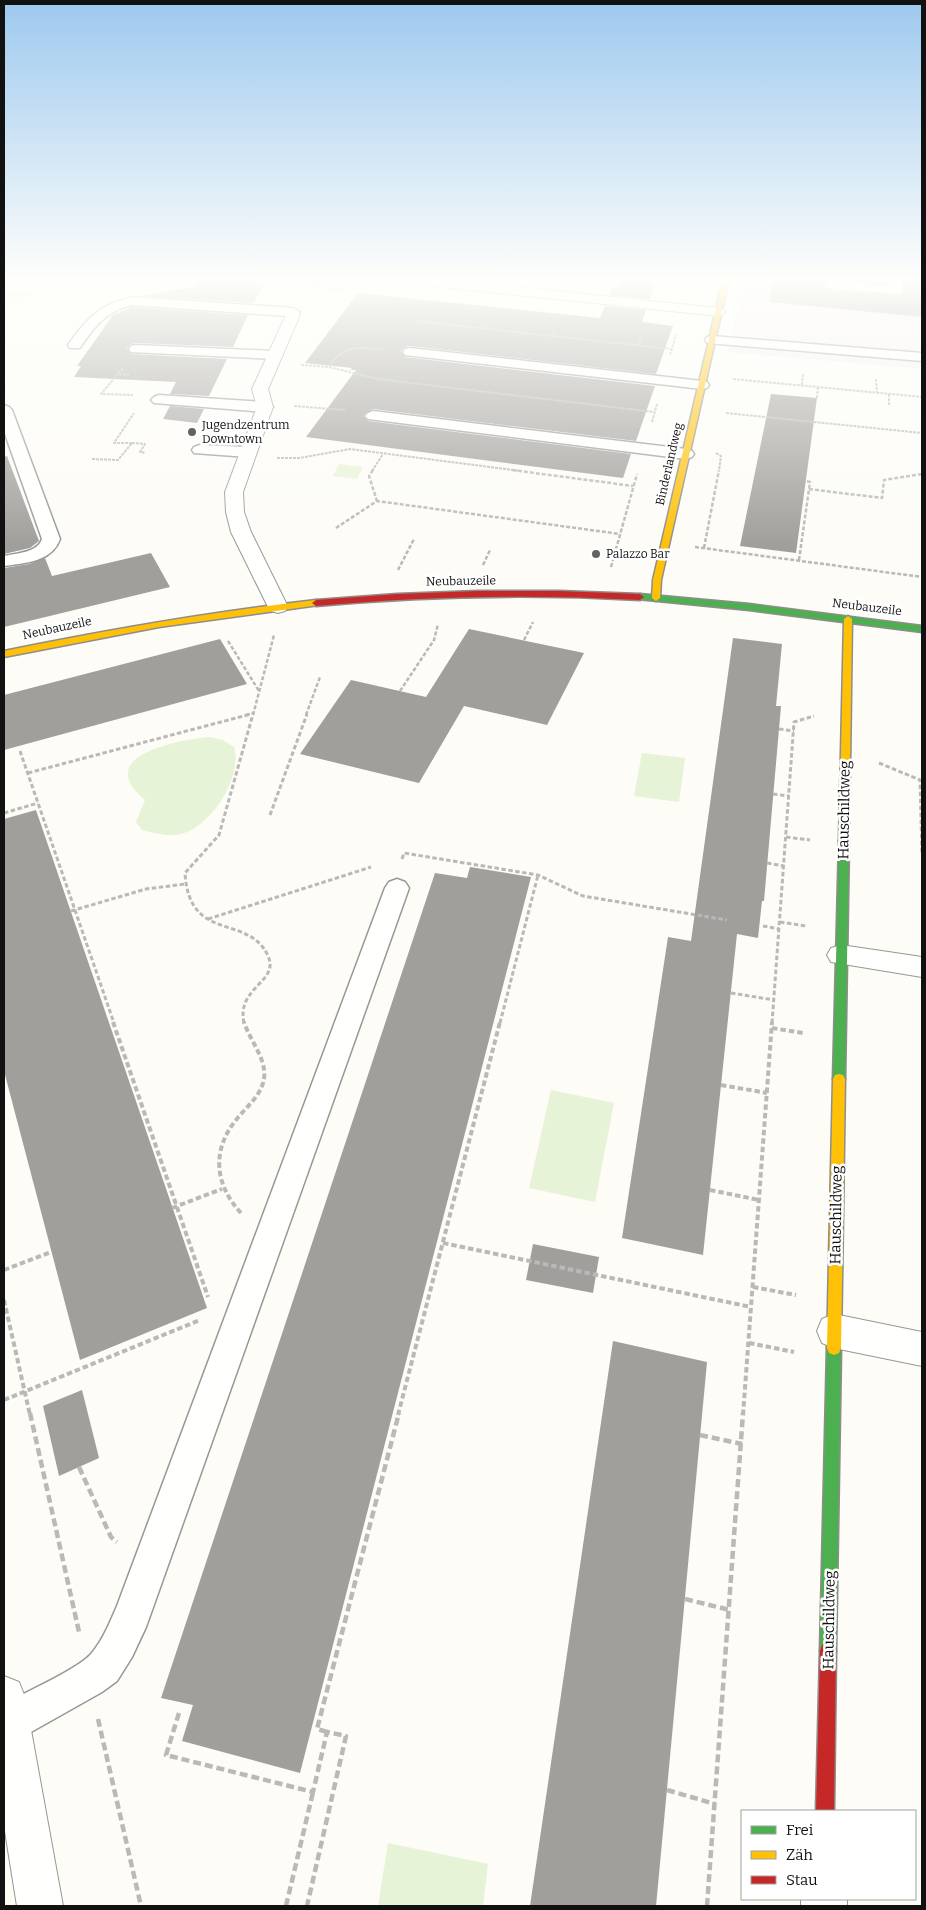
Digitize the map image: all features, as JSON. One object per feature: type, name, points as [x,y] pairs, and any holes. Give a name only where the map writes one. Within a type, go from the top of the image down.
[{"type":"street","points":[[269,368],[260,389],[265,407],[234,492],[234,512],[241,532],[278,608]]},
{"type":"street","name":"Binderlandweg","points":[[656,598],[657,580],[706,368]]},
{"type":"street","name":"Neubauzeile","points":[[4,654],[80,636],[155,623],[278,608],[413,596],[575,594],[656,598],[752,607],[922,628]]},
{"type":"street","name":"Hauschildweg","points":[[825,1810],[848,618]]},
{"type":"street","points":[[841,955],[922,967]]},
{"type":"street","points":[[834,1331],[922,1349]]},
{"type":"street","points":[[6,1710],[40,1906]]},
{"type":"lane","points":[[553,368],[702,385]]},
{"type":"lane","points":[[159,400],[265,407]]},
{"type":"lane","points":[[4,410],[51,539],[50,545],[45,550],[4,561]]},
{"type":"lane","points":[[373,416],[686,454]]},
{"type":"lane","points":[[200,450],[248,452]]},
{"type":"lane","points":[[6,1710],[89,1679],[104,1668],[119,1644],[133,1614],[148,1572],[228,1316],[274,1226],[387,877]]},
{"type":"path","points":[[123,368],[117,379],[108,384],[101,394],[136,396]]},
{"type":"path","points":[[334,368],[378,379],[654,412]]},
{"type":"path","points":[[802,385],[804,372]]},
{"type":"path","points":[[727,378],[922,397]]},
{"type":"path","points":[[876,379],[876,392]]},
{"type":"path","points":[[817,398],[818,387]]},
{"type":"path","points":[[889,394],[889,405]]},
{"type":"path","points":[[290,406],[346,410]]},
{"type":"path","points":[[135,412],[114,443],[145,444],[140,452],[145,453]]},
{"type":"path","points":[[719,413],[922,433]]},
{"type":"path","points":[[92,458],[118,460],[132,443]]},
{"type":"path","points":[[270,458],[299,458],[350,450],[633,486]]},
{"type":"path","points":[[377,501],[369,476],[383,454]]},
{"type":"path","points":[[809,489],[882,498],[884,480],[922,474]]},
{"type":"path","points":[[799,560],[802,527],[810,482],[806,481]]},
{"type":"path","points":[[336,528],[377,501],[620,534]]},
{"type":"path","points":[[398,570],[414,539]]},
{"type":"path","points":[[665,544],[922,577]]},
{"type":"path","points":[[400,691],[434,640],[440,616]]},
{"type":"path","points":[[274,1226],[243,1214],[231,1203],[222,1189],[218,1170],[221,1147],[231,1127],[250,1106],[262,1087],[264,1070],[241,1013],[244,1000],[268,974],[270,963],[266,951],[255,939],[240,930],[219,926],[193,905],[185,890],[185,872],[218,835],[225,819],[276,628]]},
{"type":"path","points":[[228,641],[259,691]]},
{"type":"path","points":[[270,815],[320,677]]},
{"type":"path","points":[[28,773],[253,712]]},
{"type":"path","points":[[708,1906],[794,722],[821,713]]},
{"type":"path","points":[[779,729],[794,731]]},
{"type":"path","points":[[4,1400],[228,1316],[175,1207],[20,751]]},
{"type":"path","points":[[874,761],[920,780],[922,855]]},
{"type":"path","points":[[773,794],[789,796]]},
{"type":"path","points":[[4,813],[38,804]]},
{"type":"path","points":[[404,853],[538,875],[583,896],[727,920]]},
{"type":"path","points":[[767,863],[784,866]]},
{"type":"path","points":[[307,1906],[346,1736],[317,1729],[538,875]]},
{"type":"path","points":[[208,919],[387,877]]},
{"type":"path","points":[[73,911],[146,889],[185,884]]},
{"type":"path","points":[[763,926],[779,929]]},
{"type":"path","points":[[731,993],[774,1000]]},
{"type":"path","points":[[721,1084],[768,1093]]},
{"type":"path","points":[[175,1207],[222,1189]]},
{"type":"path","points":[[710,1190],[759,1200]]},
{"type":"path","points":[[443,1243],[751,1307]]},
{"type":"path","points":[[4,1270],[52,1252]]},
{"type":"path","points":[[4,1300],[140,1906]]},
{"type":"path","points":[[700,1435],[742,1444]]},
{"type":"path","points":[[79,1467],[111,1537],[148,1572]]},
{"type":"path","points":[[685,1599],[730,1610]]},
{"type":"path","points":[[179,1713],[166,1755],[313,1792]]},
{"type":"path","points":[[286,1906],[327,1732]]},
{"type":"path","points":[[667,1790],[715,1804]]},
{"type":"green space","points":[[339,464],[363,467],[357,479],[333,476]]},
{"type":"green space","points":[[209,737],[223,740],[234,747],[236,759],[234,772],[222,799],[203,822],[181,834],[166,835],[142,830],[136,822],[145,800],[131,785],[128,772],[133,762],[145,753],[161,747]]},
{"type":"green space","points":[[642,753],[685,758],[679,802],[634,796]]},
{"type":"green space","points":[[551,1090],[614,1103],[595,1202],[529,1188]]},
{"type":"green space","points":[[388,1843],[488,1864],[483,1906],[378,1906]]},
{"type":"building","points":[[80,368],[223,368],[209,396],[170,394],[176,382],[74,377]]},
{"type":"building","points":[[352,368],[501,368],[655,386],[636,441],[373,409],[363,416],[368,421],[631,454],[623,478],[306,437],[356,370],[350,370]]},
{"type":"building","points":[[604,368],[658,368],[656,374]]},
{"type":"building","points":[[771,394],[817,398],[796,553],[740,546]]},
{"type":"building","points":[[170,406],[204,409],[197,423],[163,419]]},
{"type":"building","points":[[7,456],[39,541],[30,548],[4,554],[4,457]]},
{"type":"building","points":[[151,553],[170,587],[4,627],[4,568],[29,564],[45,558],[52,576]]},
{"type":"building","points":[[469,629],[584,653],[547,725],[464,706],[419,783],[300,754],[351,680],[426,697]]},
{"type":"building","points":[[733,638],[782,644],[776,706],[781,706],[764,901],[762,901],[758,938],[737,934],[703,1255],[622,1238],[668,937],[691,941]]},
{"type":"building","points":[[220,639],[247,684],[4,750],[4,695]]},
{"type":"building","points":[[36,810],[207,1308],[80,1360],[4,1071],[4,819]]},
{"type":"building","points":[[470,867],[531,877],[300,1773],[182,1741],[193,1705],[161,1698],[435,873],[467,878]]},
{"type":"building","points":[[533,1244],[599,1257],[593,1293],[526,1280]]},
{"type":"building","points":[[613,1341],[707,1362],[656,1906],[530,1906]]},
{"type":"building","points":[[82,1390],[99,1458],[59,1476],[43,1406]]},
{"type":"traffic: fast","points":[[640,597],[749,607],[922,629]]},
{"type":"traffic: fast","points":[[839,1079],[844,841]]},
{"type":"traffic: fast","points":[[828,1651],[834,1348]]},
{"type":"traffic: slow","points":[[656,598],[657,580],[706,368]]},
{"type":"traffic: slow","points":[[4,654],[159,624],[237,612],[316,603]]},
{"type":"traffic: slow","points":[[844,841],[848,619]]},
{"type":"traffic: slow","points":[[834,1348],[839,1079]]},
{"type":"traffic: jam","points":[[316,603],[397,597],[518,593],[640,597]]},
{"type":"traffic: jam","points":[[825,1810],[828,1651]]},
{"type":"place","name":"Jugendzentrum Downtown","points":[[192,432]]},
{"type":"place","name":"Palazzo Bar","points":[[596,554]]}]
